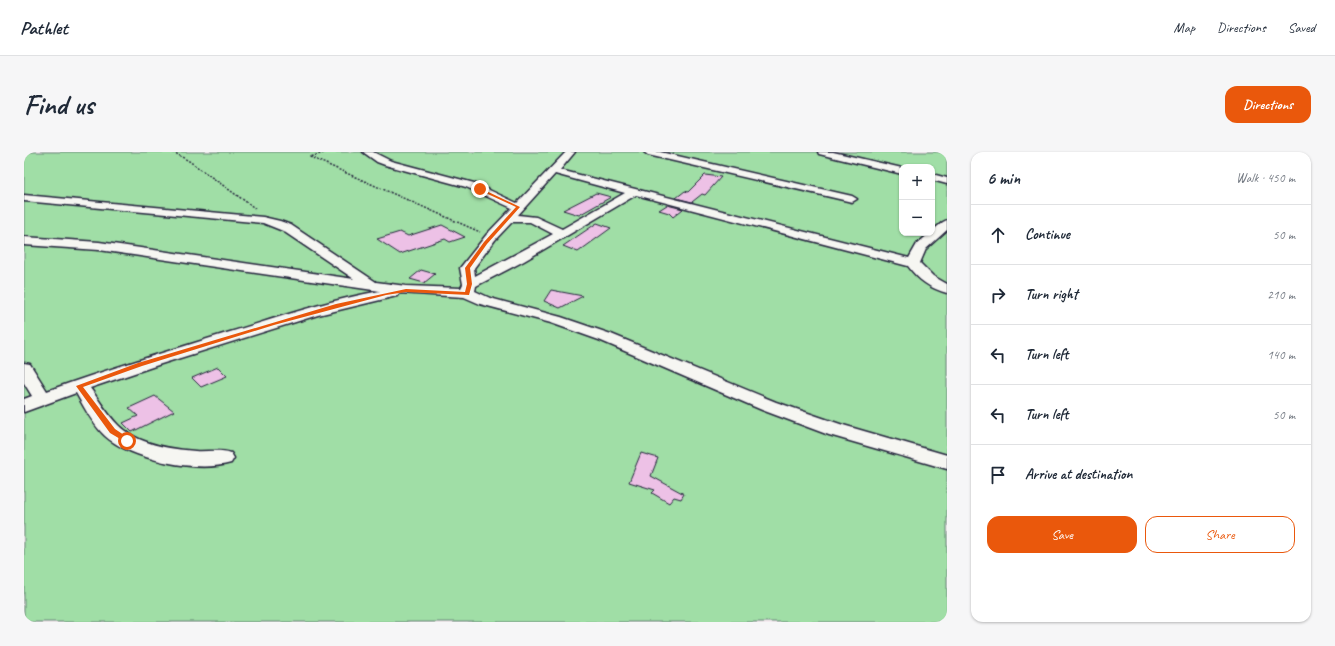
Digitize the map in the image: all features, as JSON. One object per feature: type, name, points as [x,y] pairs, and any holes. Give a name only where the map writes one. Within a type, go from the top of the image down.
[{"type":"street","points":[[367,152],[388,163],[480,189],[513,212],[562,233]]},
{"type":"street","points":[[468,289],[467,268],[513,212],[571,152]]},
{"type":"street","points":[[648,152],[852,199]]},
{"type":"street","points":[[822,152],[899,169]]},
{"type":"street","points":[[553,171],[913,263],[920,274],[947,289]]},
{"type":"street","points":[[935,179],[947,181]]},
{"type":"street","points":[[24,241],[99,246],[406,290],[468,289],[636,191]]},
{"type":"street","points":[[24,198],[263,220],[276,223],[287,228],[375,286]]},
{"type":"street","points":[[913,263],[921,247],[947,224]]},
{"type":"street","points":[[468,289],[485,301],[556,320],[605,337],[768,406],[836,430],[947,462]]},
{"type":"street","points":[[24,406],[140,364],[336,306],[406,290]]},
{"type":"street","points":[[24,368],[43,399]]},
{"type":"street","points":[[80,386],[112,431],[127,441],[146,449],[191,459],[210,460],[224,458]]},
{"type":"path","points":[[173,152],[189,161],[276,223]]},
{"type":"path","points":[[327,152],[310,157],[491,237]]},
{"type":"green space","points":[[24,152],[947,152],[947,622],[24,622]]},
{"type":"building","points":[[705,175],[721,177],[705,195],[702,194],[692,202],[676,198],[685,191],[688,192]]},
{"type":"building","points":[[596,193],[611,197],[579,215],[563,210]]},
{"type":"building","points":[[667,205],[683,209],[673,217],[669,213],[659,210]]},
{"type":"building","points":[[597,223],[611,228],[578,252],[563,246]]},
{"type":"building","points":[[442,225],[465,237],[450,242],[445,239],[400,254],[377,239],[400,232],[408,236]]},
{"type":"building","points":[[421,270],[435,274],[424,283],[410,279]]},
{"type":"building","points":[[551,290],[583,296],[560,308],[544,301]]},
{"type":"building","points":[[218,367],[227,376],[201,387],[192,378]]},
{"type":"building","points":[[155,396],[174,411],[132,432],[123,423],[138,416],[129,408]]},
{"type":"building","points":[[641,453],[658,458],[651,476],[684,494],[681,499],[674,497],[669,503],[652,493],[655,490],[629,482]]},
{"type":"route","points":[[127,441],[112,431],[80,386],[140,364],[272,324],[386,294],[406,290],[467,294],[470,284],[467,268],[486,243],[518,207],[480,189]]}]
